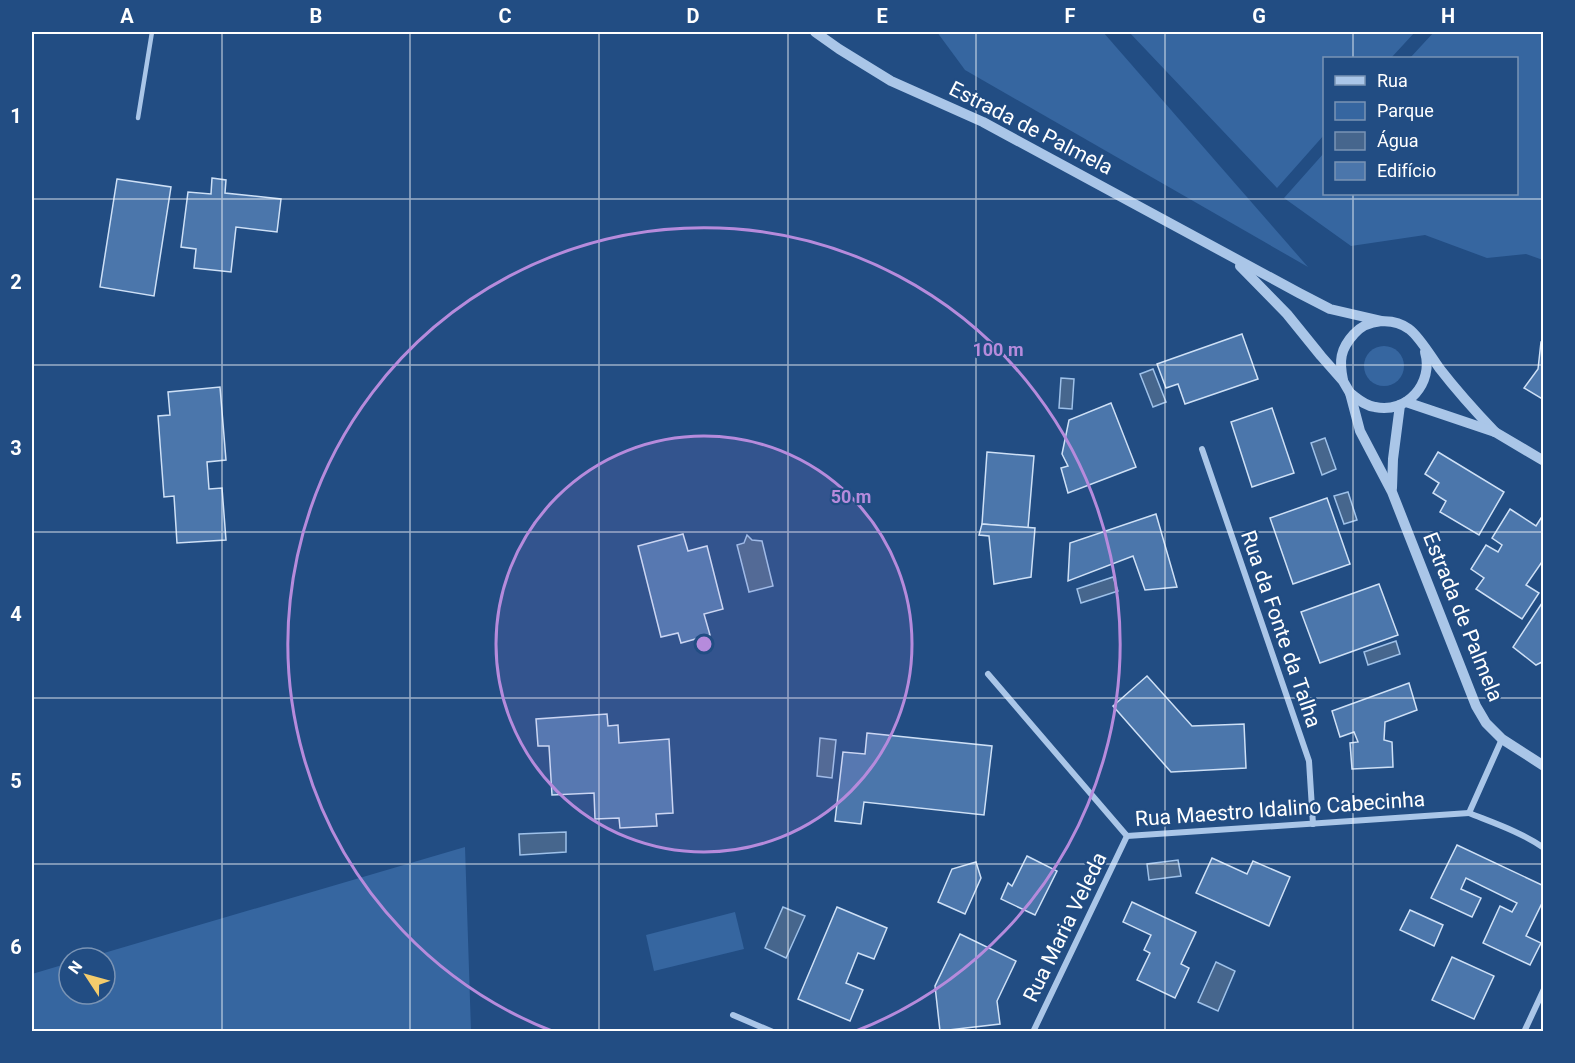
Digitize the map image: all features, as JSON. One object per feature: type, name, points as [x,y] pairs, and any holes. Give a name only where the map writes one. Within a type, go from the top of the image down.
[{"type":"street","name":"Estrada de Palmela","points":[[815,32],[891,81],[983,122],[1330,309],[1382,321]]},
{"type":"street","name":"Estrada de Palmela","points":[[1232,257],[1287,314],[1343,381]]},
{"type":"street","points":[[1424,348],[1428,360],[1423,384],[1416,394],[1403,404],[1387,408],[1373,407],[1361,402],[1350,393],[1343,381],[1340,367],[1347,341],[1357,330],[1369,324],[1382,321],[1396,322],[1408,328],[1418,337],[1461,396],[1495,432]]},
{"type":"street","name":"Estrada de Palmela","points":[[1350,393],[1360,431],[1392,492],[1476,706],[1486,723],[1502,739],[1544,766]]},
{"type":"street","name":"Estrada de Palmela","points":[[1392,492],[1392,459],[1403,404]]},
{"type":"street","points":[[1403,404],[1495,432],[1544,461]]},
{"type":"street","name":"Rua da Fonte da Talha","points":[[1202,449],[1309,761],[1312,824]]},
{"type":"street","name":"Rua Maestro Idalino Cabecinha","points":[[988,674],[1127,836],[1469,813]]},
{"type":"street","points":[[1502,739],[1469,813],[1506,827],[1544,848]]},
{"type":"street","name":"Rua Maria Veleda","points":[[1033,1032],[1127,836]]},
{"type":"street","points":[[1524,1032],[1544,989]]},
{"type":"street","points":[[733,1015],[773,1032]]},
{"type":"lane","points":[[138,118],[152,32]]},
{"type":"green space","points":[[937,32],[1103,32],[1308,267],[965,70]]},
{"type":"green space","points":[[1129,32],[1415,32],[1392,57],[1323,57],[1323,136],[1277,188]]},
{"type":"green space","points":[[1434,32],[1543,32],[1543,260],[1526,254],[1487,258],[1425,235],[1351,246],[1284,198],[1323,154],[1323,195],[1518,195],[1518,57],[1411,57]]},
{"type":"green space","points":[[1384,346],[1398,352],[1404,366],[1398,380],[1384,386],[1370,380],[1364,366],[1370,352]]},
{"type":"green space","points":[[465,847],[471,1031],[32,1031],[32,974],[57,967],[57,1006],[117,1006],[117,949]]},
{"type":"green space","points":[[735,912],[744,949],[654,971],[646,935]]},
{"type":"water","points":[[1153,369],[1166,402],[1153,407],[1140,374]]},
{"type":"water","points":[[1061,378],[1074,379],[1072,409],[1059,408]]},
{"type":"water","points":[[1325,438],[1336,469],[1322,475],[1311,443]]},
{"type":"water","points":[[1348,492],[1357,520],[1344,524],[1334,496]]},
{"type":"water","points":[[747,535],[752,540],[762,541],[773,586],[749,592],[737,545],[744,543]]},
{"type":"water","points":[[1113,577],[1118,591],[1081,603],[1077,589]]},
{"type":"water","points":[[1396,641],[1400,654],[1368,665],[1364,652]]},
{"type":"water","points":[[820,738],[836,740],[832,778],[817,776]]},
{"type":"water","points":[[566,832],[566,852],[520,855],[519,834]]},
{"type":"water","points":[[1178,860],[1181,876],[1149,880],[1147,864]]},
{"type":"water","points":[[783,907],[805,916],[786,958],[765,948]]},
{"type":"water","points":[[1216,962],[1235,971],[1218,1011],[1198,1002]]},
{"type":"building","points":[[212,178],[226,180],[225,193],[281,199],[277,232],[236,227],[231,272],[194,268],[196,249],[181,247],[188,192],[211,194]]},
{"type":"building","points":[[117,179],[171,187],[154,296],[100,287]]},
{"type":"building","points":[[1242,334],[1258,379],[1185,404],[1178,384],[1166,388],[1157,364]]},
{"type":"building","points":[[1541,342],[1544,342],[1544,400],[1524,388],[1538,369]]},
{"type":"building","points":[[220,387],[226,460],[207,462],[209,489],[222,488],[226,540],[177,543],[174,496],[164,497],[158,416],[170,415],[168,392]]},
{"type":"building","points":[[1111,403],[1136,467],[1068,493],[1061,468],[1068,466],[1062,454],[1069,420]]},
{"type":"building","points":[[1272,408],[1294,473],[1252,487],[1231,422]]},
{"type":"building","points":[[987,452],[1034,456],[1028,528],[982,524]]},
{"type":"building","points":[[1438,452],[1504,492],[1479,535],[1440,512],[1446,501],[1433,493],[1439,483],[1425,474]]},
{"type":"building","points":[[1327,498],[1350,564],[1293,584],[1270,518]]},
{"type":"building","points":[[1510,509],[1536,526],[1541,518],[1544,520],[1544,559],[1526,585],[1539,593],[1522,619],[1476,589],[1484,578],[1471,569],[1486,545],[1498,552],[1502,545],[1492,538]]},
{"type":"building","points":[[1156,514],[1177,587],[1145,590],[1133,556],[1068,581],[1070,543]]},
{"type":"building","points":[[982,524],[1035,528],[1031,577],[994,584],[989,536],[979,535]]},
{"type":"building","points":[[683,534],[688,551],[707,546],[723,609],[704,614],[710,635],[681,643],[678,633],[661,637],[638,546]]},
{"type":"building","points":[[1379,584],[1398,635],[1320,663],[1301,612]]},
{"type":"building","points":[[1544,600],[1544,661],[1536,665],[1513,647]]},
{"type":"building","points":[[1147,676],[1192,726],[1244,724],[1246,768],[1171,772],[1113,706]]},
{"type":"building","points":[[1409,683],[1417,710],[1385,722],[1384,740],[1392,742],[1393,767],[1352,769],[1350,743],[1358,742],[1354,732],[1340,737],[1332,711]]},
{"type":"building","points":[[607,714],[608,726],[618,725],[619,743],[669,739],[673,813],[656,814],[657,826],[620,828],[619,818],[595,819],[594,793],[552,795],[549,746],[538,746],[536,719]]},
{"type":"building","points":[[867,733],[992,746],[984,815],[864,802],[861,824],[835,821],[843,752],[865,754]]},
{"type":"building","points":[[1457,845],[1544,886],[1544,899],[1526,936],[1541,943],[1530,965],[1483,943],[1500,906],[1512,912],[1517,903],[1466,878],[1461,889],[1481,898],[1472,917],[1431,898]]},
{"type":"building","points":[[1027,856],[1057,871],[1035,915],[1001,899],[1008,883],[1012,886]]},
{"type":"building","points":[[1212,858],[1247,874],[1253,861],[1290,877],[1269,926],[1196,893]]},
{"type":"building","points":[[976,862],[981,878],[965,914],[938,902],[952,869]]},
{"type":"building","points":[[1132,902],[1196,932],[1181,964],[1189,968],[1175,998],[1137,980],[1150,953],[1144,950],[1151,935],[1123,922]]},
{"type":"building","points":[[837,907],[887,928],[874,959],[858,953],[846,983],[863,990],[850,1021],[798,999]]},
{"type":"building","points":[[1410,910],[1443,925],[1434,946],[1400,930]]},
{"type":"building","points":[[960,934],[1016,961],[997,1001],[1000,1024],[940,1031],[935,986]]},
{"type":"building","points":[[1452,957],[1494,976],[1474,1019],[1432,1000]]}]
